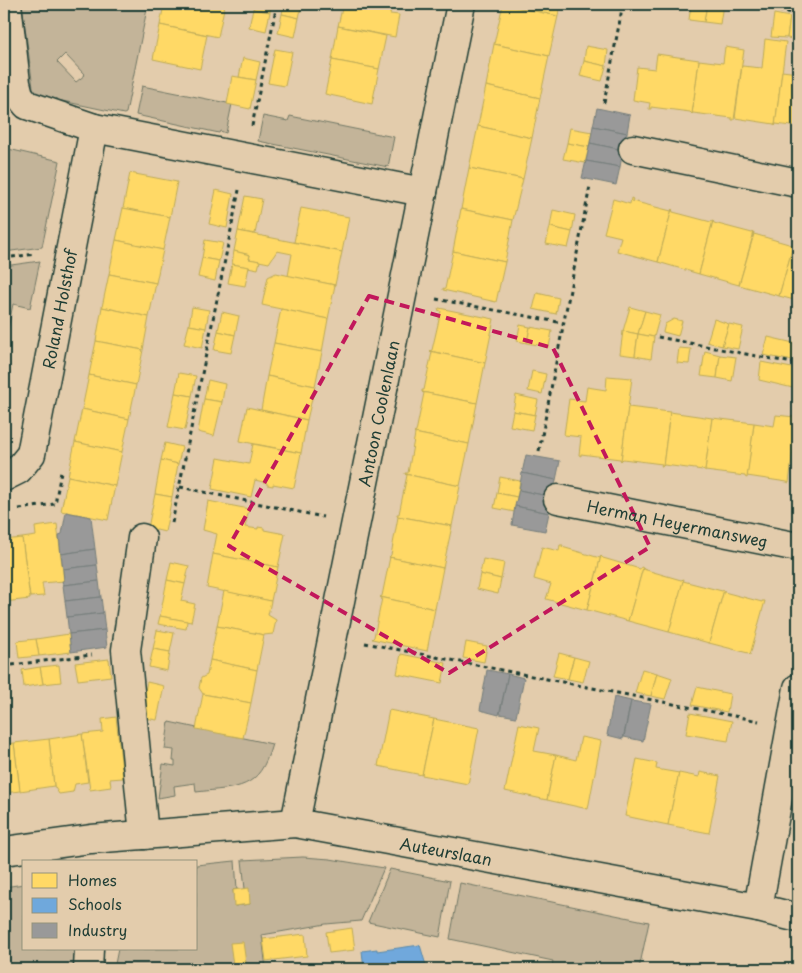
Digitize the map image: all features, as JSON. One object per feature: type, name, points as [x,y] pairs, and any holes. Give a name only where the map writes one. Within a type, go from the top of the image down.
[{"type":"street","points":[[7,4],[16,83],[19,95],[27,105],[94,128],[423,192]]},
{"type":"street","name":"Antoon Coolenlaan","points":[[295,823],[462,4]]},
{"type":"street","name":"Roland Holsthof","points":[[4,476],[18,470],[31,454],[94,128]]},
{"type":"street","points":[[633,149],[798,183]]},
{"type":"street","name":"Herman Heyermansweg","points":[[558,498],[798,547]]},
{"type":"street","points":[[142,538],[126,650],[144,835]]},
{"type":"street","points":[[758,908],[798,688]]},
{"type":"street","name":"Auteurslaan","points":[[4,851],[91,851],[144,835],[295,823],[758,908],[798,918]]},
{"type":"street","points":[[88,950],[88,969]]},
{"type":"path","points":[[142,538],[170,535],[277,4]]},
{"type":"path","points":[[604,104],[624,4]]},
{"type":"path","points":[[747,4],[798,14]]},
{"type":"path","points":[[539,451],[590,186]]},
{"type":"path","points":[[403,292],[563,323]]},
{"type":"path","points":[[658,337],[798,364]]},
{"type":"path","points":[[180,487],[356,523]]},
{"type":"path","points":[[333,636],[791,728]]},
{"type":"path","points":[[4,666],[126,650]]},
{"type":"highlighted area","points":[[369,296],[553,348],[650,547],[449,673],[229,546]]},
{"type":"shaded area","points":[[22,4],[148,4],[126,113],[34,95]],"holes":[[[65,54],[85,75],[76,82],[57,62]]]},
{"type":"shaded area","points":[[142,86],[232,104],[226,133],[136,115]]},
{"type":"shaded area","points":[[263,116],[288,121],[290,116],[394,137],[388,167],[258,141]]},
{"type":"shaded area","points":[[4,148],[60,161],[42,247],[4,252]]},
{"type":"shaded area","points":[[40,261],[30,308],[13,304],[4,349],[4,266]]},
{"type":"shaded area","points":[[169,722],[272,744],[261,771],[254,779],[245,784],[224,789],[196,792],[195,783],[174,786],[175,795],[158,798],[163,764],[175,766],[175,761],[173,761],[174,750],[165,749]]},
{"type":"shaded area","points":[[303,857],[330,859],[384,868],[361,921],[326,924],[262,935],[266,969],[114,969],[118,950],[198,950],[198,865],[235,861],[237,889],[233,890],[235,906],[250,904],[245,889],[242,860]]},
{"type":"shaded area","points":[[390,869],[450,881],[440,937],[368,922]]},
{"type":"shaded area","points":[[460,883],[649,922],[639,969],[551,969],[553,961],[450,939]]},
{"type":"shaded area","points":[[22,884],[22,950],[89,950],[85,969],[4,969],[4,887]]},
{"type":"building: Homes","points":[[164,4],[225,4],[218,37],[160,25]]},
{"type":"building: Homes","points":[[254,4],[272,4],[270,12],[253,9]]},
{"type":"building: Homes","points":[[284,4],[302,4],[299,18],[282,14]]},
{"type":"building: Homes","points":[[343,4],[392,4],[390,14],[399,15],[395,37],[338,26]]},
{"type":"building: Homes","points":[[503,4],[558,16],[549,56],[494,44]]},
{"type":"building: Homes","points":[[503,4],[560,4],[558,16]]},
{"type":"building: Homes","points":[[691,4],[707,4],[704,22],[689,20]]},
{"type":"building: Homes","points":[[707,4],[723,4],[720,24],[704,22]]},
{"type":"building: Homes","points":[[253,9],[270,12],[266,31],[249,27]]},
{"type":"building: Homes","points":[[282,14],[299,18],[295,37],[278,33]]},
{"type":"building: Homes","points":[[774,14],[790,17],[787,38],[771,37]]},
{"type":"building: Homes","points":[[790,17],[798,18],[798,40],[787,38]]},
{"type":"building: Homes","points":[[160,25],[207,35],[200,69],[153,59]]},
{"type":"building: Homes","points":[[338,26],[386,36],[379,69],[332,60]]},
{"type":"building: Homes","points":[[765,39],[786,42],[775,126],[774,124],[735,118],[742,66],[762,68]]},
{"type":"building: Homes","points":[[494,44],[549,56],[540,98],[486,86]]},
{"type":"building: Homes","points":[[586,46],[608,50],[606,66],[584,61]]},
{"type":"building: Homes","points":[[725,47],[744,50],[734,120],[732,118],[692,114],[699,60],[723,63]]},
{"type":"building: Homes","points":[[275,49],[292,52],[285,86],[268,83]]},
{"type":"building: Homes","points":[[657,54],[699,60],[692,114],[690,112],[651,107],[649,109],[650,103],[633,100],[637,67],[655,69]]},
{"type":"building: Homes","points":[[243,58],[260,62],[256,80],[239,77]]},
{"type":"building: Homes","points":[[332,60],[379,69],[372,104],[325,94]]},
{"type":"building: Homes","points":[[584,61],[606,66],[602,81],[580,76]]},
{"type":"building: Homes","points":[[782,71],[798,73],[798,127],[776,124],[775,126]]},
{"type":"building: Homes","points":[[232,76],[256,80],[250,109],[227,104]]},
{"type":"building: Homes","points":[[486,86],[540,98],[532,138],[478,126]]},
{"type":"building: Homes","points":[[478,126],[532,138],[523,179],[469,168]]},
{"type":"building: Homes","points":[[570,128],[592,132],[589,147],[567,143]]},
{"type":"building: Homes","points":[[567,143],[589,147],[585,163],[563,159]]},
{"type":"building: Homes","points":[[469,168],[523,179],[513,220],[461,209]]},
{"type":"building: Homes","points":[[130,173],[177,182],[170,217],[123,208]]},
{"type":"building: Homes","points":[[216,190],[233,194],[227,228],[209,224]]},
{"type":"building: Homes","points":[[245,196],[262,199],[255,234],[238,231]]},
{"type":"building: Homes","points":[[631,198],[633,199],[632,201],[671,211],[672,209],[658,262],[617,251],[621,237],[604,233],[613,199],[630,204]]},
{"type":"building: Homes","points":[[123,208],[170,217],[163,250],[116,240]]},
{"type":"building: Homes","points":[[301,208],[349,217],[342,252],[294,242]]},
{"type":"building: Homes","points":[[461,209],[513,220],[505,262],[453,251]]},
{"type":"building: Homes","points":[[672,209],[673,212],[713,221],[699,274],[658,262]]},
{"type":"building: Homes","points":[[553,210],[575,215],[572,232],[550,227]]},
{"type":"building: Homes","points":[[713,221],[714,223],[754,232],[739,285],[699,274]]},
{"type":"building: Homes","points":[[550,227],[572,232],[568,248],[546,244]]},
{"type":"building: Homes","points":[[238,231],[342,252],[335,285],[288,276],[292,254],[277,251],[269,263],[249,259],[250,255],[234,251]]},
{"type":"building: Homes","points":[[754,234],[792,245],[794,243],[779,296],[739,285]]},
{"type":"building: Homes","points":[[116,240],[163,250],[156,283],[109,274]]},
{"type":"building: Homes","points":[[205,240],[223,243],[219,261],[202,258]]},
{"type":"building: Homes","points":[[794,243],[794,245],[798,246],[798,301],[779,296]]},
{"type":"building: Homes","points":[[234,251],[250,255],[249,259],[260,261],[258,269],[232,264]]},
{"type":"building: Homes","points":[[453,251],[505,262],[496,302],[443,290],[443,288],[445,289]]},
{"type":"building: Homes","points":[[202,258],[219,261],[215,281],[198,277]]},
{"type":"building: Homes","points":[[232,264],[249,267],[245,286],[228,283]]},
{"type":"building: Homes","points":[[276,273],[335,285],[328,319],[262,305],[268,277]]},
{"type":"building: Homes","points":[[109,274],[156,283],[149,317],[102,307]]},
{"type":"building: Homes","points":[[537,293],[559,298],[556,314],[533,309]]},
{"type":"building: Homes","points":[[102,307],[149,317],[143,350],[96,341]]},
{"type":"building: Homes","points":[[192,307],[209,310],[206,328],[189,325]]},
{"type":"building: Homes","points":[[630,307],[645,311],[638,334],[623,331]]},
{"type":"building: Homes","points":[[439,308],[494,319],[485,363],[430,351],[432,350],[441,311],[438,310]]},
{"type":"building: Homes","points":[[281,309],[328,319],[322,352],[274,343]]},
{"type":"building: Homes","points":[[645,311],[660,315],[654,337],[638,334]]},
{"type":"building: Homes","points":[[222,312],[239,316],[235,335],[218,331]]},
{"type":"building: Homes","points":[[674,319],[682,321],[678,336],[663,332],[665,324]]},
{"type":"building: Homes","points":[[714,319],[729,324],[722,346],[707,342]]},
{"type":"building: Homes","points":[[729,324],[743,327],[738,349],[722,346]]},
{"type":"building: Homes","points":[[189,325],[206,328],[202,348],[184,344]]},
{"type":"building: Homes","points":[[520,325],[530,327],[527,343],[517,341]]},
{"type":"building: Homes","points":[[530,327],[552,331],[549,347],[527,343]]},
{"type":"building: Homes","points":[[218,331],[235,335],[231,353],[214,350]]},
{"type":"building: Homes","points":[[623,331],[638,334],[635,356],[620,354]]},
{"type":"building: Homes","points":[[638,334],[654,337],[651,359],[635,356]]},
{"type":"building: Homes","points":[[768,337],[798,344],[798,362],[763,355]]},
{"type":"building: Homes","points":[[96,341],[143,350],[136,385],[89,375]]},
{"type":"building: Homes","points":[[274,343],[322,352],[315,386],[267,376]]},
{"type":"building: Homes","points":[[679,348],[691,349],[689,364],[677,363]]},
{"type":"building: Homes","points":[[430,351],[485,363],[477,403],[422,392],[432,352]]},
{"type":"building: Homes","points":[[705,351],[720,355],[717,378],[701,376]]},
{"type":"building: Homes","points":[[720,355],[736,357],[732,381],[717,378]]},
{"type":"building: Homes","points":[[761,362],[797,369],[793,388],[759,380]]},
{"type":"building: Homes","points":[[532,371],[546,374],[542,394],[528,391]]},
{"type":"building: Homes","points":[[179,373],[196,376],[192,396],[175,393]]},
{"type":"building: Homes","points":[[89,375],[136,385],[129,419],[82,409]]},
{"type":"building: Homes","points":[[267,376],[315,386],[307,420],[261,410]]},
{"type":"building: Homes","points":[[607,376],[632,378],[621,461],[620,459],[581,454],[581,456],[579,455],[581,437],[564,435],[569,399],[585,401],[587,387],[606,390]]},
{"type":"building: Homes","points":[[208,380],[225,384],[222,402],[204,399]]},
{"type":"building: Homes","points":[[422,392],[477,403],[469,444],[414,433],[416,432],[424,393]]},
{"type":"building: Homes","points":[[175,393],[192,396],[185,430],[168,427]]},
{"type":"building: Homes","points":[[516,395],[538,400],[535,415],[513,411]]},
{"type":"building: Homes","points":[[204,399],[222,402],[214,436],[198,432]]},
{"type":"building: Homes","points":[[247,407],[307,420],[301,453],[240,441]]},
{"type":"building: Homes","points":[[628,407],[670,412],[663,466],[661,466],[662,464],[623,459],[621,461]]},
{"type":"building: Homes","points":[[82,409],[129,419],[122,452],[75,442]]},
{"type":"building: Homes","points":[[513,411],[535,415],[532,430],[510,426]]},
{"type":"building: Homes","points":[[670,412],[712,418],[705,472],[703,470],[663,466]]},
{"type":"building: Homes","points":[[776,415],[797,416],[789,483],[747,476],[754,423],[774,426]]},
{"type":"building: Homes","points":[[712,418],[754,423],[747,478],[745,476],[705,471]]},
{"type":"building: Homes","points":[[414,433],[469,444],[460,486],[405,474],[408,473]]},
{"type":"building: Homes","points":[[75,442],[122,452],[115,486],[68,476]]},
{"type":"building: Homes","points":[[165,443],[182,447],[178,464],[161,460]]},
{"type":"building: Homes","points":[[253,444],[301,453],[294,488],[273,484],[273,486],[267,485],[267,483],[255,480],[251,497],[212,489],[218,458],[249,464]]},
{"type":"building: Homes","points":[[161,460],[178,464],[172,497],[155,494]]},
{"type":"building: Homes","points":[[405,474],[460,486],[452,526],[397,516],[407,475]]},
{"type":"building: Homes","points":[[68,476],[115,486],[108,520],[61,511]]},
{"type":"building: Homes","points":[[500,477],[520,481],[517,497],[497,493]]},
{"type":"building: Homes","points":[[497,493],[517,497],[515,512],[494,508]]},
{"type":"building: Homes","points":[[155,494],[172,497],[165,532],[148,528]]},
{"type":"building: Homes","points":[[208,501],[249,509],[245,527],[264,528],[264,530],[285,534],[278,567],[213,554],[217,534],[203,530]]},
{"type":"building: Homes","points":[[397,516],[452,526],[443,568],[389,557],[391,555]]},
{"type":"building: Homes","points":[[57,524],[64,581],[42,583],[44,596],[30,597],[22,538],[36,536],[35,527]]},
{"type":"building: Homes","points":[[22,538],[30,599],[4,602],[4,540]]},
{"type":"building: Homes","points":[[560,545],[600,558],[601,556],[587,610],[546,599],[551,584],[534,579],[542,547],[559,551]]},
{"type":"building: Homes","points":[[213,554],[278,567],[271,601],[207,588]]},
{"type":"building: Homes","points":[[601,556],[640,569],[641,567],[643,568],[628,621],[587,610]]},
{"type":"building: Homes","points":[[390,557],[443,568],[435,609],[380,597],[382,596]]},
{"type":"building: Homes","points":[[483,559],[504,563],[501,579],[480,574]]},
{"type":"building: Homes","points":[[171,562],[189,566],[185,584],[167,580]]},
{"type":"building: Homes","points":[[643,568],[681,580],[684,579],[669,632],[628,621]]},
{"type":"building: Homes","points":[[480,574],[501,579],[498,594],[477,589]]},
{"type":"building: Homes","points":[[167,580],[185,584],[181,601],[195,604],[191,622],[160,616]]},
{"type":"building: Homes","points":[[683,581],[724,590],[709,643],[669,632]]},
{"type":"building: Homes","points":[[724,590],[724,592],[762,602],[765,601],[750,655],[709,643]]},
{"type":"building: Homes","points":[[224,591],[271,601],[268,615],[276,620],[273,634],[264,635],[217,626]]},
{"type":"building: Homes","points":[[380,597],[435,609],[427,651],[372,639],[382,598]]},
{"type":"building: Homes","points":[[160,616],[187,621],[186,629],[158,624]]},
{"type":"building: Homes","points":[[217,626],[264,635],[257,670],[210,660]]},
{"type":"building: Homes","points":[[157,630],[174,633],[170,652],[153,649]]},
{"type":"building: Homes","points":[[69,634],[71,652],[39,656],[36,639]]},
{"type":"building: Homes","points":[[36,639],[39,656],[19,658],[17,641]]},
{"type":"building: Homes","points":[[466,642],[487,646],[484,662],[463,658]]},
{"type":"building: Homes","points":[[153,649],[170,652],[167,671],[149,667]]},
{"type":"building: Homes","points":[[559,653],[574,657],[568,679],[553,676]]},
{"type":"building: Homes","points":[[401,654],[446,663],[442,683],[397,674]]},
{"type":"building: Homes","points":[[574,657],[589,661],[583,682],[568,679]]},
{"type":"building: Homes","points":[[109,659],[111,676],[78,680],[75,663]]},
{"type":"building: Homes","points":[[210,660],[257,670],[251,703],[203,694],[199,688],[201,678],[207,675]]},
{"type":"building: Homes","points":[[59,665],[61,682],[43,684],[40,667]]},
{"type":"building: Homes","points":[[40,667],[43,684],[24,687],[22,670]]},
{"type":"building: Homes","points":[[642,669],[657,673],[651,696],[635,693]]},
{"type":"building: Homes","points":[[657,673],[672,678],[665,699],[651,696]]},
{"type":"building: Homes","points":[[147,682],[164,686],[157,720],[139,717]]},
{"type":"building: Homes","points":[[697,687],[730,694],[727,712],[692,705]]},
{"type":"building: Homes","points":[[203,694],[251,703],[243,738],[196,729]]},
{"type":"building: Homes","points":[[389,710],[434,719],[422,775],[378,766]]},
{"type":"building: Homes","points":[[690,713],[732,721],[728,741],[686,734]]},
{"type":"building: Homes","points":[[116,717],[123,778],[110,779],[111,787],[90,790],[82,734],[103,732],[102,719]]},
{"type":"building: Homes","points":[[434,719],[479,728],[468,784],[422,775]]},
{"type":"building: Homes","points":[[519,724],[539,728],[534,751],[556,755],[547,800],[505,791]]},
{"type":"building: Homes","points":[[82,734],[88,782],[75,784],[73,792],[59,794],[54,786],[49,739]]},
{"type":"building: Homes","points":[[581,737],[601,741],[588,809],[547,800],[556,755],[576,760]]},
{"type":"building: Homes","points":[[49,739],[54,786],[20,791],[14,743]]},
{"type":"building: Homes","points":[[14,743],[20,791],[4,793],[4,744]]},
{"type":"building: Homes","points":[[637,759],[657,763],[656,769],[679,773],[668,825],[625,816]]},
{"type":"building: Homes","points":[[700,772],[720,776],[709,833],[668,825],[679,773],[699,777]]},
{"type":"building: Homes","points":[[249,888],[250,904],[234,906],[233,890]]},
{"type":"building: Homes","points":[[352,928],[355,950],[329,953],[326,932]]},
{"type":"building: Homes","points":[[305,934],[307,956],[266,961],[263,939]]},
{"type":"building: Homes","points":[[243,942],[246,963],[233,965],[230,943]]},
{"type":"building: Schools","points":[[420,945],[427,969],[364,969],[362,951],[377,949],[377,951]]},
{"type":"building: Industry","points":[[597,108],[630,115],[627,133],[593,126]]},
{"type":"building: Industry","points":[[593,126],[627,133],[623,150],[590,143]]},
{"type":"building: Industry","points":[[590,143],[623,150],[620,167],[586,161]]},
{"type":"building: Industry","points":[[586,161],[620,167],[616,185],[582,178]]},
{"type":"building: Industry","points":[[526,455],[560,461],[556,480],[522,473]]},
{"type":"building: Industry","points":[[522,473],[556,480],[552,497],[519,490]]},
{"type":"building: Industry","points":[[519,490],[552,497],[549,513],[515,506]]},
{"type":"building: Industry","points":[[515,506],[549,513],[545,531],[512,525]]},
{"type":"building: Industry","points":[[66,512],[91,517],[95,549],[61,554],[59,535],[62,534]]},
{"type":"building: Industry","points":[[95,549],[97,565],[63,569],[61,554]]},
{"type":"building: Industry","points":[[97,565],[99,581],[63,585],[63,569]]},
{"type":"building: Industry","points":[[99,581],[101,597],[65,601],[63,585]]},
{"type":"building: Industry","points":[[101,597],[103,613],[67,617],[65,601]]},
{"type":"building: Industry","points":[[103,613],[105,630],[69,634],[67,617]]},
{"type":"building: Industry","points":[[105,630],[107,647],[71,652],[69,634]]},
{"type":"building: Industry","points":[[487,670],[508,674],[499,715],[480,710]]},
{"type":"building: Industry","points":[[508,674],[524,678],[516,717],[500,714]]},
{"type":"building: Industry","points":[[614,697],[631,701],[623,739],[607,735]]},
{"type":"building: Industry","points":[[631,701],[651,704],[643,741],[624,737]]}]
